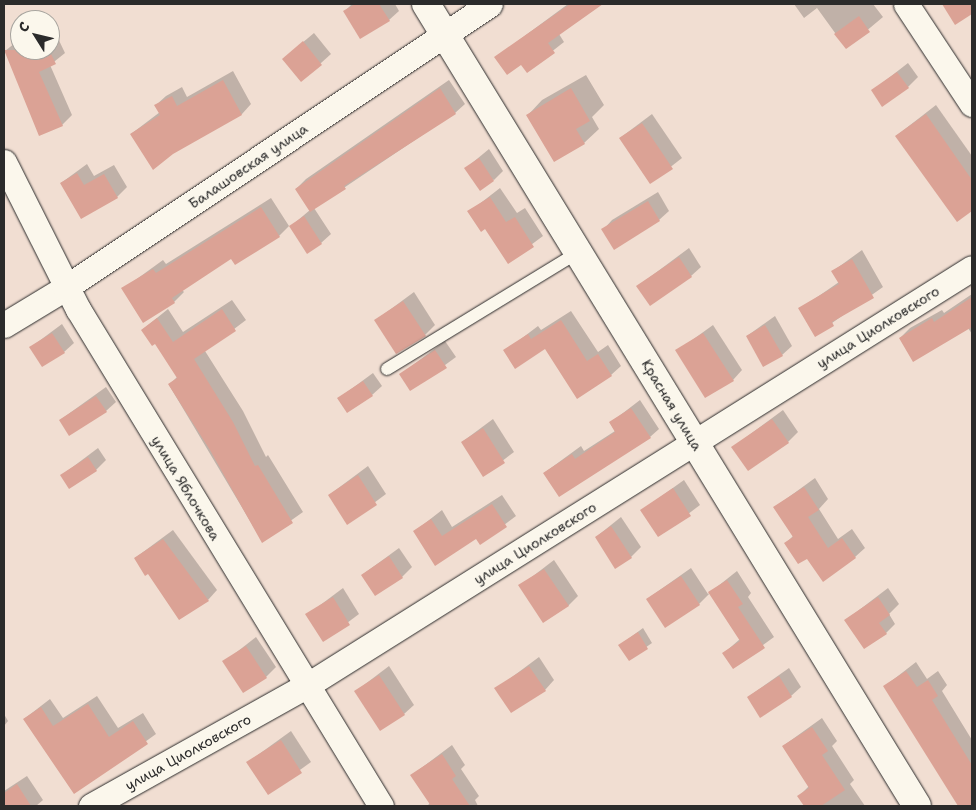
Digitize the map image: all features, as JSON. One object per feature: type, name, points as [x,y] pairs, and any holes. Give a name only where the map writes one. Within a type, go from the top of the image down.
[{"type":"main road","name":"Красная улица","points":[[426,4],[917,806]]},
{"type":"street","name":"Балашовская улица","points":[[4,325],[65,288],[490,4]]},
{"type":"street","points":[[906,4],[972,104]]},
{"type":"street","name":"улица Яблочкова","points":[[4,162],[65,288],[306,686],[381,806]]},
{"type":"street","name":"улица Циолковского","points":[[91,806],[306,686],[972,268]]},
{"type":"lane","points":[[387,369],[579,252]]},
{"type":"building","points":[[355,4],[379,4],[390,21],[360,39],[343,11]]},
{"type":"building","points":[[570,4],[603,4],[548,43],[555,53],[527,73],[521,65],[507,75],[494,57]]},
{"type":"building","points":[[942,4],[972,4],[972,14],[955,25]]},
{"type":"building","points":[[859,16],[870,32],[846,49],[834,34]]},
{"type":"building","points":[[303,41],[322,65],[301,82],[282,59]]},
{"type":"building","points":[[4,50],[10,50],[10,60],[54,60],[56,64],[39,72],[63,126],[39,136]]},
{"type":"building","points":[[897,72],[909,88],[882,107],[871,90]]},
{"type":"building","points":[[223,80],[242,115],[173,154],[153,170],[130,134],[160,115],[154,105],[172,96],[177,106]]},
{"type":"building","points":[[440,88],[456,114],[344,186],[346,189],[310,212],[295,189]]},
{"type":"building","points":[[571,88],[590,121],[576,129],[585,144],[554,162],[526,115]]},
{"type":"building","points":[[926,114],[972,180],[972,211],[957,222],[895,136]]},
{"type":"building","points":[[642,123],[673,169],[650,184],[619,138]]},
{"type":"building","points":[[479,158],[494,181],[480,191],[464,168]]},
{"type":"building","points":[[77,173],[84,185],[104,174],[118,198],[81,219],[60,183]]},
{"type":"building","points":[[490,197],[506,222],[515,217],[534,247],[508,264],[485,229],[481,232],[467,211]]},
{"type":"building","points":[[648,201],[660,221],[614,250],[601,229]]},
{"type":"building","points":[[261,207],[280,237],[235,265],[231,259],[172,298],[175,303],[143,323],[121,288],[153,269],[156,273]]},
{"type":"building","points":[[304,216],[322,244],[307,254],[289,226]]},
{"type":"building","points":[[679,257],[692,277],[650,306],[636,286]]},
{"type":"building","points":[[852,259],[874,298],[832,322],[834,326],[815,337],[798,308],[839,284],[831,271]]},
{"type":"building","points":[[972,297],[972,327],[913,362],[899,338],[932,318],[934,322]]},
{"type":"building","points":[[403,301],[426,336],[396,354],[374,320]]},
{"type":"building","points":[[222,309],[236,331],[194,359],[233,422],[255,466],[258,465],[293,523],[262,543],[210,450],[168,384],[177,378],[155,344],[152,346],[141,330],[157,318],[173,342]]},
{"type":"building","points":[[561,320],[587,361],[598,354],[612,376],[577,399],[545,349],[515,369],[503,350],[528,334],[531,339]]},
{"type":"building","points":[[765,325],[783,356],[763,367],[746,336]]},
{"type":"building","points":[[52,333],[65,353],[42,367],[29,347]]},
{"type":"building","points":[[703,333],[734,381],[705,398],[675,350]]},
{"type":"building","points":[[435,350],[447,368],[410,391],[399,374]]},
{"type":"building","points":[[363,381],[373,396],[347,413],[337,398]]},
{"type":"building","points":[[96,396],[107,412],[69,436],[59,420]]},
{"type":"building","points":[[631,408],[651,438],[559,497],[543,473],[572,454],[575,459],[615,432],[609,422]]},
{"type":"building","points":[[772,419],[789,443],[748,471],[731,447]]},
{"type":"building","points":[[483,428],[505,463],[483,477],[461,442]]},
{"type":"building","points":[[88,457],[97,471],[69,489],[60,475]]},
{"type":"building","points":[[358,475],[377,505],[347,525],[328,495]]},
{"type":"building","points":[[804,487],[819,510],[808,517],[828,548],[842,538],[856,558],[823,582],[807,559],[798,564],[784,543],[793,537],[773,507]]},
{"type":"building","points":[[673,488],[691,516],[658,537],[640,510]]},
{"type":"building","points":[[492,504],[507,527],[480,545],[476,539],[435,566],[413,531],[431,519],[442,536]]},
{"type":"building","points":[[611,526],[632,558],[615,569],[595,537]]},
{"type":"building","points":[[163,539],[209,601],[179,620],[148,574],[145,576],[134,558]]},
{"type":"building","points":[[389,556],[403,578],[375,596],[361,575]]},
{"type":"building","points":[[544,569],[569,606],[543,623],[518,585]]},
{"type":"building","points":[[681,576],[700,605],[665,628],[646,599]]},
{"type":"building","points":[[727,580],[743,604],[738,607],[765,648],[733,669],[722,653],[740,641],[708,592]]},
{"type":"building","points":[[333,597],[350,625],[323,642],[305,614]]},
{"type":"building","points":[[878,597],[890,615],[879,623],[887,634],[864,649],[844,620]]},
{"type":"building","points":[[638,632],[648,649],[629,661],[618,645]]},
{"type":"building","points":[[246,646],[267,678],[243,693],[222,661]]},
{"type":"building","points":[[529,666],[546,691],[511,713],[494,688]]},
{"type":"building","points":[[906,671],[917,687],[928,680],[938,696],[932,700],[972,765],[972,806],[958,806],[883,686]]},
{"type":"building","points":[[379,675],[405,715],[380,731],[354,691]]},
{"type":"building","points":[[779,676],[792,697],[760,718],[747,697]]},
{"type":"building","points":[[88,704],[109,737],[133,721],[148,744],[74,794],[23,719],[41,707],[53,726]]},
{"type":"building","points":[[812,727],[828,751],[822,755],[845,790],[821,806],[804,806],[797,796],[809,788],[782,746]]},
{"type":"building","points":[[281,740],[302,773],[268,795],[246,762]]},
{"type":"building","points":[[442,754],[456,776],[452,779],[470,806],[431,806],[410,775]]},
{"type":"building","points":[[17,784],[31,806],[4,806],[4,793]]}]
